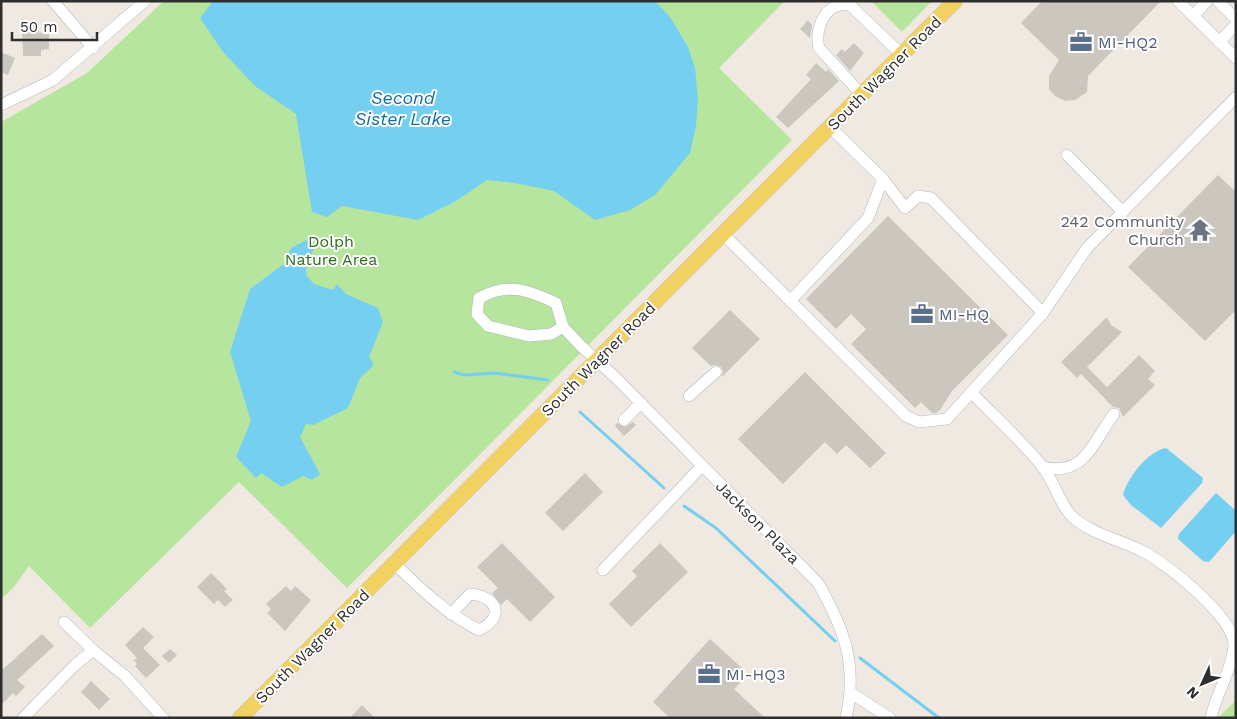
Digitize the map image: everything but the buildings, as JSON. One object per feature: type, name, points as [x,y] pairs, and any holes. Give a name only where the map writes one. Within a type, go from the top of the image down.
[{"type":"main road","name":"South Wagner Road","points":[[240,718],[955,1]]},
{"type":"street","points":[[53,1],[93,48]]},
{"type":"street","points":[[1,104],[53,80],[93,48],[145,1]]},
{"type":"street","points":[[1178,1],[1236,58]]},
{"type":"street","points":[[1193,16],[1207,1]]},
{"type":"street","points":[[1218,1],[1236,19]]},
{"type":"street","points":[[862,95],[819,48],[818,27],[829,6],[837,2],[844,2],[850,5],[902,55]]},
{"type":"street","points":[[1219,42],[1236,25]]},
{"type":"street","points":[[723,234],[906,416],[919,422],[946,419],[1042,313],[1087,248],[1236,96]]},
{"type":"street","points":[[830,127],[883,179],[905,208],[918,196],[931,198],[1042,313]]},
{"type":"street","points":[[1067,155],[1123,212]]},
{"type":"street","points":[[790,301],[868,218],[883,179]]},
{"type":"street","points":[[505,288],[537,294],[556,303],[563,327],[551,334],[529,336],[488,326],[477,314],[479,298],[494,290],[505,288]]},
{"type":"street","name":"Jackson Plaza","points":[[563,327],[641,403],[818,583],[836,612],[846,644],[850,666],[851,693],[846,718]]},
{"type":"street","points":[[690,396],[716,372]]},
{"type":"street","points":[[970,392],[1043,467],[1075,519],[1103,536],[1144,551],[1168,567],[1190,585],[1228,624],[1234,645],[1215,700],[1211,718]]},
{"type":"street","points":[[624,420],[641,403]]},
{"type":"street","points":[[1043,467],[1053,469],[1066,468],[1078,463],[1092,449],[1114,414]]},
{"type":"street","points":[[603,570],[702,466]]},
{"type":"street","points":[[394,563],[451,614]]},
{"type":"street","points":[[64,622],[93,650],[125,676],[163,718]]},
{"type":"street","points":[[22,718],[93,650]]},
{"type":"street","points":[[851,693],[890,718]]},
{"type":"green space","name":"Dolph Nature Area","points":[[164,1],[785,1],[719,68],[792,140],[347,588],[239,482],[90,628],[29,566],[13,588],[1,599],[1,122],[87,73]]},
{"type":"green space","points":[[871,1],[932,1],[902,32]]},
{"type":"green space","points":[[1236,700],[1236,718],[1218,718]]},
{"type":"water","name":"Second Sister Lake","points":[[213,1],[655,1],[670,17],[688,47],[695,68],[698,101],[696,126],[690,153],[655,195],[630,210],[595,220],[554,191],[515,183],[487,180],[456,201],[418,220],[342,206],[327,217],[312,212],[296,114],[255,86],[223,52],[200,18]]},
{"type":"water","points":[[307,240],[316,246],[307,261],[306,275],[314,284],[333,290],[337,284],[346,294],[378,308],[383,322],[369,357],[374,365],[360,378],[348,408],[313,425],[306,424],[300,437],[320,474],[312,480],[303,476],[282,487],[261,473],[256,478],[236,457],[251,421],[230,352],[250,289],[284,264],[291,248]]},
{"type":"water","points":[[1166,448],[1203,478],[1202,483],[1161,528],[1131,505],[1123,495],[1125,488],[1139,466],[1152,454]]},
{"type":"water","points":[[1216,493],[1236,511],[1236,531],[1209,562],[1203,561],[1178,539],[1179,534]]},
{"type":"waterway","points":[[454,372],[464,375],[495,373],[548,380]]},
{"type":"waterway","points":[[580,412],[664,488]]},
{"type":"waterway","points":[[684,506],[716,528],[835,641]]},
{"type":"waterway","points":[[860,658],[939,718]]},
{"type":"place","name":"MI-HQ2","points":[[1081,42]]},
{"type":"place","name":"242 Community Church","points":[[1200,230]]},
{"type":"place","name":"MI-HQ","points":[[922,314]]},
{"type":"place","name":"MI-HQ3","points":[[709,674]]}]
